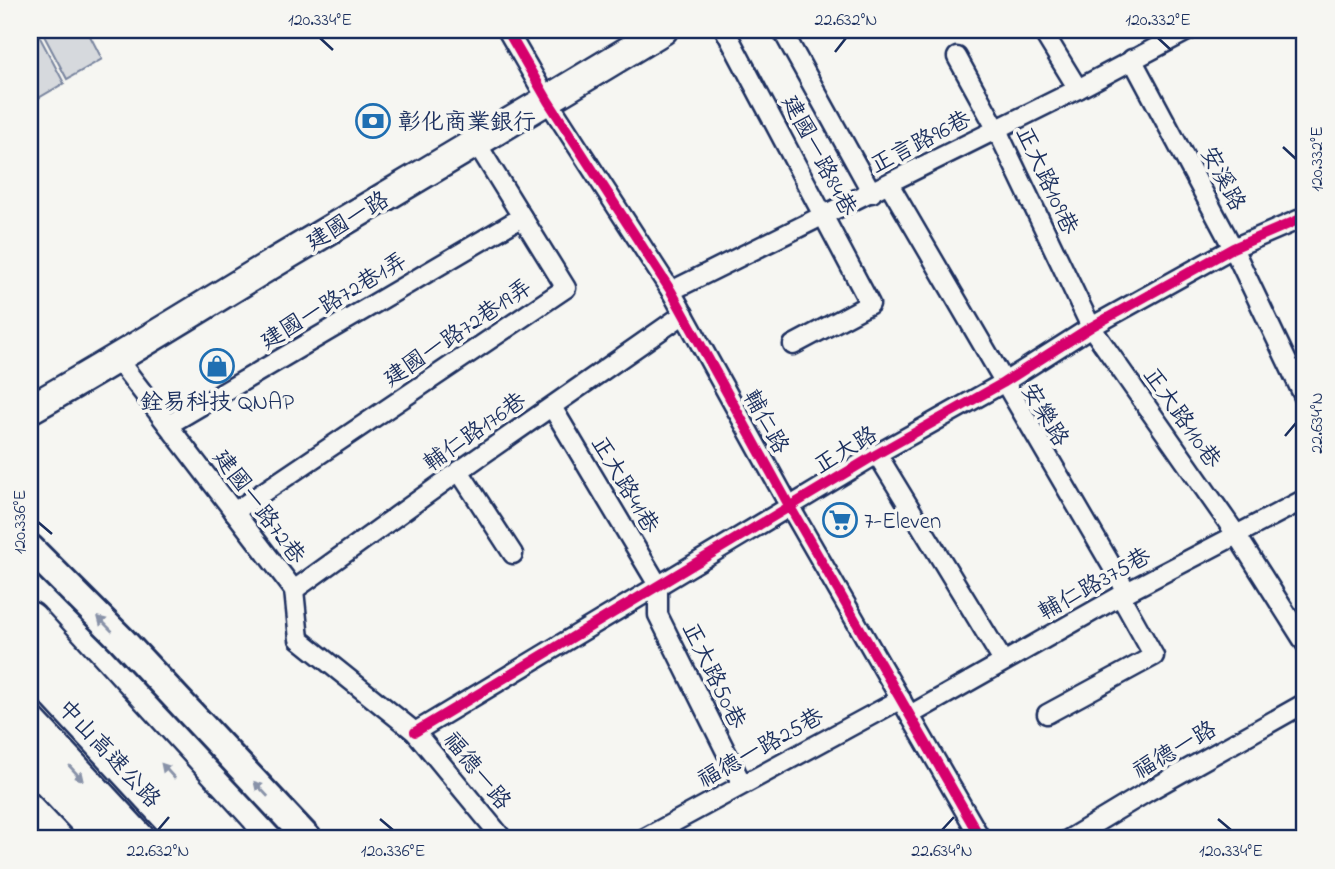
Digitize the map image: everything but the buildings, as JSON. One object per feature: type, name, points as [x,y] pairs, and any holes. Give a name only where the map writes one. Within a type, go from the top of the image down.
[{"type":"highway","points":[[30,619],[231,839]]},
{"type":"highway","name":"中山高速公路","points":[[30,666],[190,839]]},
{"type":"highway","name":"中山高速公路","points":[[30,723],[138,839]]},
{"type":"highway","points":[[30,761],[104,839]]},
{"type":"main road","name":"建國一路","points":[[30,409],[118,360],[267,267],[477,144],[663,30]]},
{"type":"street","name":"輔仁路","points":[[507,30],[548,101],[684,314],[790,507],[981,839]]},
{"type":"street","name":"建國一路84巷","points":[[725,30],[870,304],[793,345]]},
{"type":"street","points":[[782,30],[872,193]]},
{"type":"street","points":[[1042,30],[1078,89]]},
{"type":"street","name":"正言路96巷","points":[[671,292],[997,130],[1189,30]]},
{"type":"street","name":"正大路109巷","points":[[957,57],[997,130],[1091,327]]},
{"type":"street","name":"安溪路","points":[[1132,59],[1300,373],[1305,398]]},
{"type":"street","name":"建國一路72巷19弄","points":[[234,512],[566,288],[477,144]]},
{"type":"street","name":"安樂路","points":[[889,184],[1124,594],[1154,656],[1046,714]]},
{"type":"street","name":"建國一路72巷1弄","points":[[168,425],[522,217]]},
{"type":"street","name":"正大路","points":[[415,732],[877,454],[1003,383],[1091,327],[1233,248],[1305,217]]},
{"type":"street","name":"輔仁路176巷","points":[[294,590],[684,314]]},
{"type":"street","name":"正大路110巷","points":[[1091,327],[1236,534],[1305,642]]},
{"type":"street","name":"建國一路72巷","points":[[118,360],[294,590],[299,639],[415,732]]},
{"type":"street","name":"正大路41巷","points":[[552,407],[658,585]]},
{"type":"street","points":[[877,454],[1003,661]]},
{"type":"street","points":[[459,471],[513,554]]},
{"type":"street","name":"輔仁路375巷","points":[[910,715],[1124,594],[1305,499]]},
{"type":"street","points":[[30,548],[122,640],[307,839]]},
{"type":"street","name":"正大路50巷","points":[[658,585],[658,615],[742,784]]},
{"type":"street","name":"福德一路25巷","points":[[643,839],[901,699]]},
{"type":"street","name":"福德一路","points":[[1069,839],[1305,703]]},
{"type":"street","name":"福德一路","points":[[415,732],[503,839]]},
{"type":"shaded area","points":[[30,30],[36,30],[64,83],[30,103]]},
{"type":"shaded area","points":[[41,30],[87,30],[102,59],[67,79]]},
{"type":"cycle path","points":[[507,30],[548,101],[671,291],[790,507],[981,839]]},
{"type":"cycle path","points":[[415,732],[877,454],[1003,383],[1091,327],[1233,248],[1305,217]]},
{"type":"place","name":"彰化商業銀行","points":[[373,121]]},
{"type":"place","name":"銓易科技 QNAP","points":[[217,366]]},
{"type":"place","name":"7-Eleven","points":[[840,520]]}]
